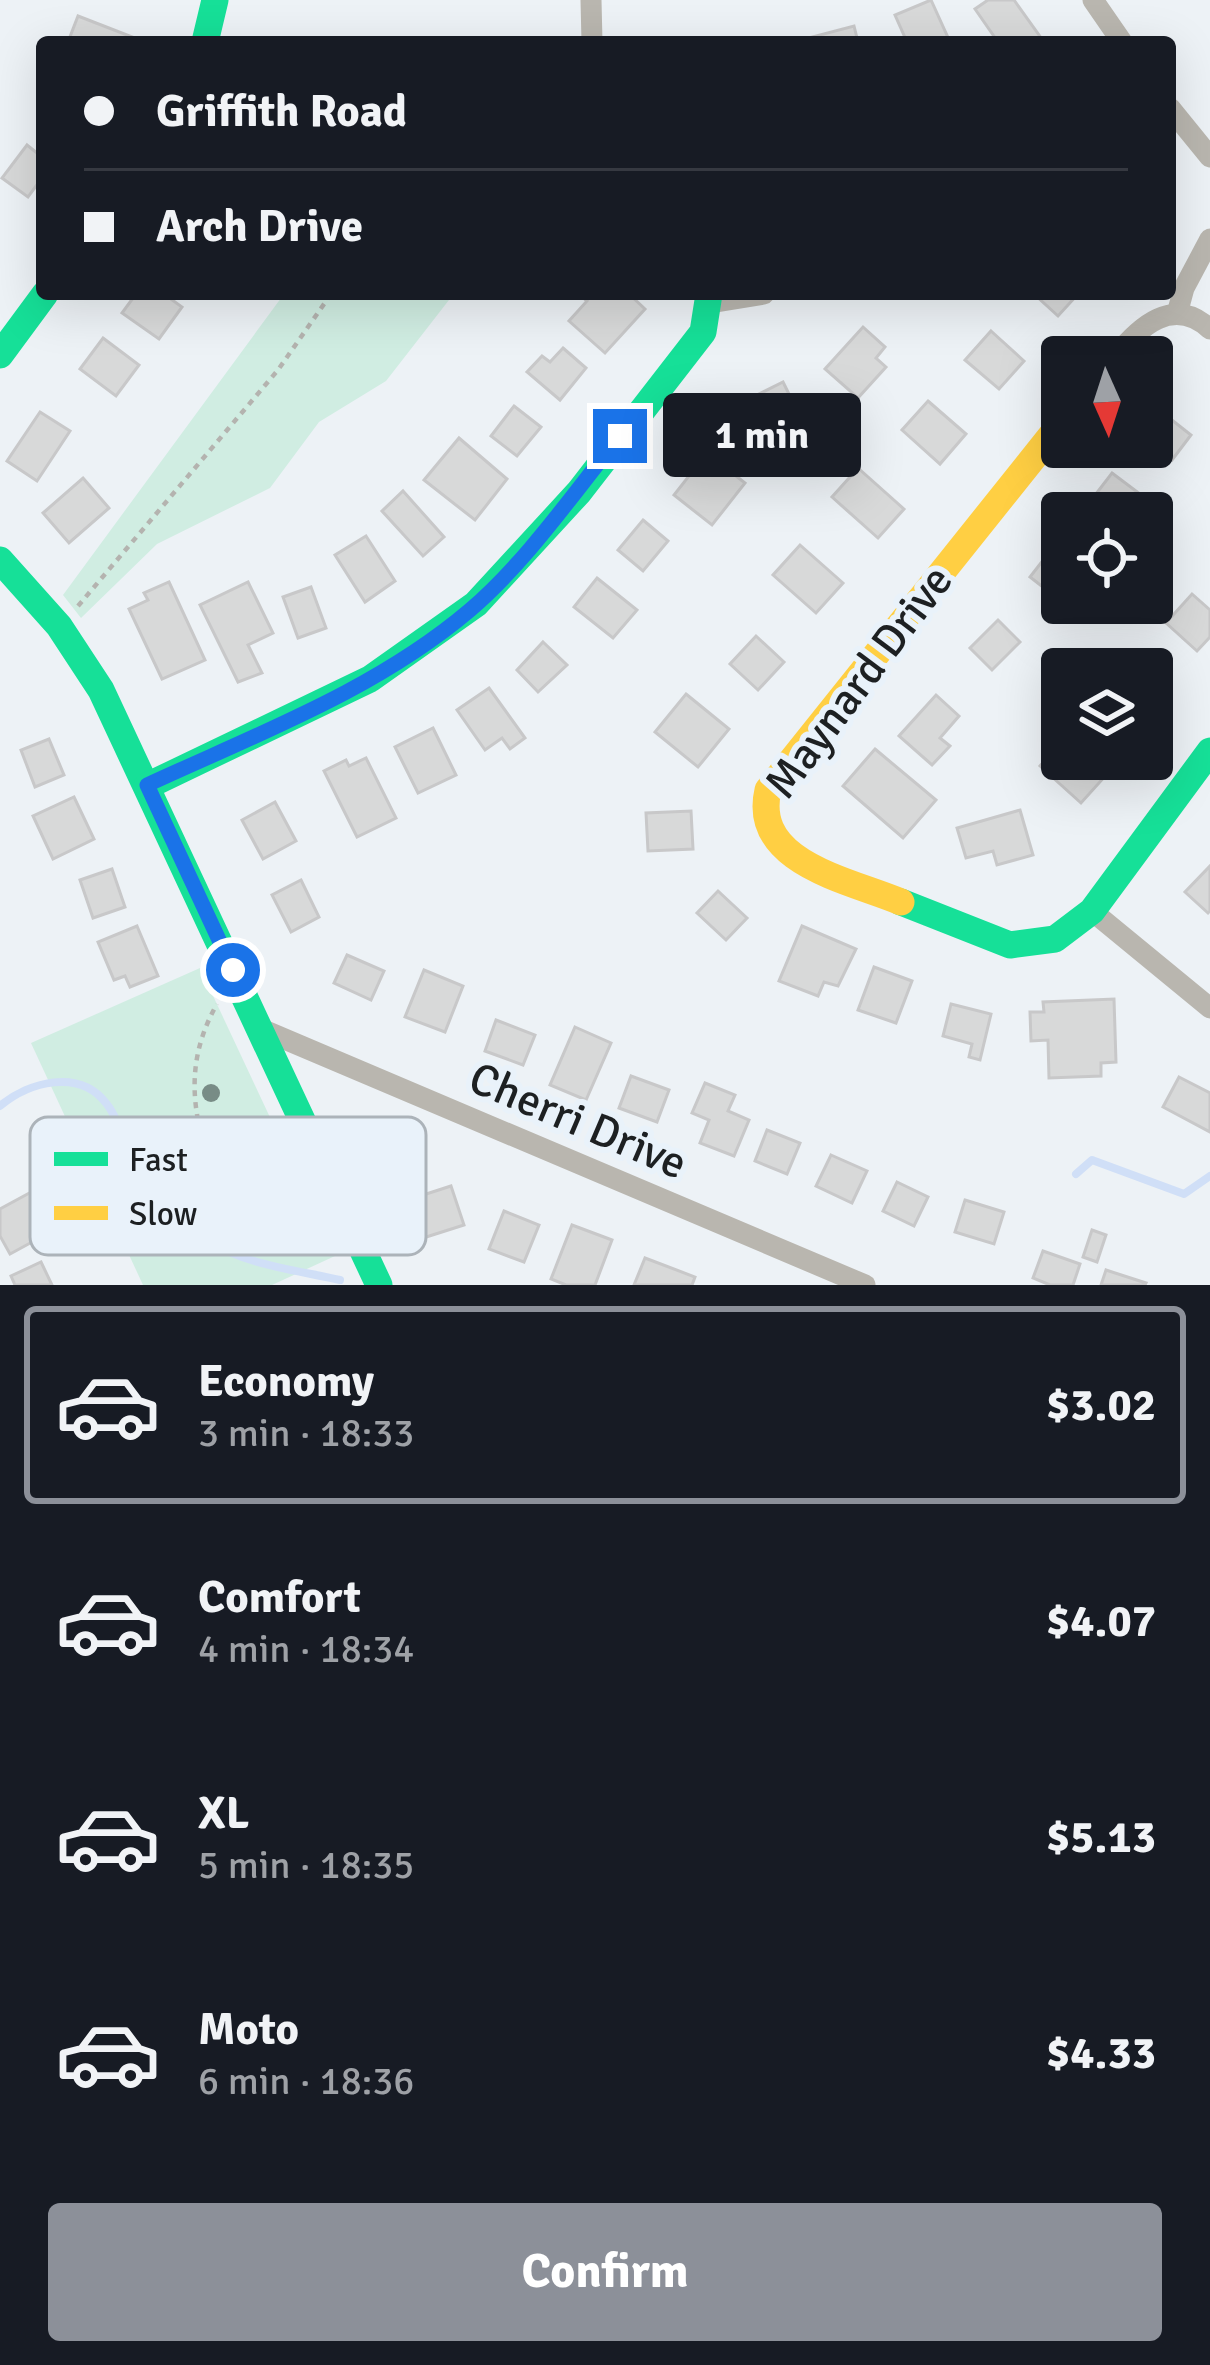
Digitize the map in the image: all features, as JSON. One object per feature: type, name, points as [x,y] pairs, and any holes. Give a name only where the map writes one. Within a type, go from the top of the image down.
[{"type":"street","points":[[207,36],[215,0]]},
{"type":"street","points":[[591,0],[592,36]]},
{"type":"street","points":[[1093,0],[1118,36]]},
{"type":"street","points":[[1176,115],[1210,157]]},
{"type":"street","points":[[1177,314],[1184,288],[1210,239]]},
{"type":"street","points":[[0,355],[41,300]]},
{"type":"street","points":[[147,785],[363,683],[473,608],[536,540],[703,332],[709,300]]},
{"type":"street","points":[[1135,336],[1149,321],[1177,314],[1210,329]]},
{"type":"street","name":"Maynard Drive","points":[[1041,448],[768,790],[763,809],[772,841],[787,854],[992,940],[1010,945],[1055,939],[1092,910]]},
{"type":"street","points":[[0,560],[59,626],[101,690],[302,1117]]},
{"type":"street","points":[[1210,751],[1092,910],[1210,1008]]},
{"type":"street","name":"Cherri Drive","points":[[261,1029],[865,1285]]},
{"type":"street","points":[[365,1255],[379,1285]]},
{"type":"path","points":[[59,626],[278,370],[327,300]]},
{"type":"path","points":[[198,1117],[194,1080],[202,1034],[216,1004],[243,990]]},
{"type":"green space","points":[[280,300],[449,300],[386,381],[319,422],[270,488],[157,544],[81,618],[63,595]]},
{"type":"green space","points":[[200,968],[270,1117],[65,1117],[31,1043]]},
{"type":"green space","points":[[129,1255],[335,1256],[272,1285],[143,1285]]},
{"type":"building","points":[[931,0],[947,36],[904,36],[895,15]]},
{"type":"building","points":[[988,0],[1014,0],[1040,36],[994,36],[975,9]]},
{"type":"building","points":[[78,16],[130,36],[70,36]]},
{"type":"building","points":[[854,26],[856,36],[816,36]]},
{"type":"building","points":[[27,145],[36,152],[36,186],[28,197],[2,178]]},
{"type":"building","points":[[132,300],[172,300],[182,307],[159,339],[122,313]]},
{"type":"building","points":[[635,300],[645,309],[605,353],[569,321],[587,301]]},
{"type":"building","points":[[1041,300],[1073,300],[1058,316]]},
{"type":"building","points":[[863,327],[885,347],[876,358],[886,367],[858,398],[825,369]]},
{"type":"building","points":[[991,331],[1024,361],[999,389],[965,360]]},
{"type":"building","points":[[103,338],[139,365],[116,396],[80,369]]},
{"type":"building","points":[[563,348],[586,368],[560,400],[527,372],[542,356],[550,362]]},
{"type":"building","points":[[783,382],[798,412],[740,443],[725,411]]},
{"type":"building","points":[[928,401],[966,434],[940,464],[902,430]]},
{"type":"building","points":[[514,406],[541,427],[517,456],[491,436]]},
{"type":"building","points":[[40,412],[70,431],[37,481],[7,461]]},
{"type":"building","points":[[1173,421],[1191,435],[1173,459]]},
{"type":"building","points":[[459,438],[507,479],[475,520],[424,480]]},
{"type":"building","points":[[707,453],[745,483],[712,525],[674,495]]},
{"type":"building","points":[[858,468],[904,509],[878,538],[832,497]]},
{"type":"building","points":[[1112,473],[1137,492],[1097,492]]},
{"type":"building","points":[[83,478],[109,508],[69,543],[43,513]]},
{"type":"building","points":[[403,491],[444,537],[423,556],[382,511]]},
{"type":"building","points":[[643,520],[668,541],[643,571],[618,550]]},
{"type":"building","points":[[366,536],[395,581],[365,602],[335,555]]},
{"type":"building","points":[[800,545],[843,583],[816,613],[773,575]]},
{"type":"building","points":[[1041,563],[1041,586],[1030,577]]},
{"type":"building","points":[[597,578],[637,610],[613,638],[574,607]]},
{"type":"building","points":[[169,582],[205,660],[162,679],[129,609],[148,600],[144,593]]},
{"type":"building","points":[[248,582],[273,633],[248,645],[262,673],[238,682],[200,605]]},
{"type":"building","points":[[311,587],[326,628],[298,638],[283,597]]},
{"type":"building","points":[[1192,594],[1210,610],[1210,637],[1197,651],[1167,624],[1173,624],[1173,615]]},
{"type":"building","points":[[998,620],[1020,642],[992,670],[970,648]]},
{"type":"building","points":[[756,636],[784,662],[758,690],[730,664]]},
{"type":"building","points":[[543,642],[567,665],[538,692],[517,670]]},
{"type":"building","points":[[489,688],[525,738],[510,749],[502,738],[485,750],[457,710]]},
{"type":"building","points":[[686,694],[729,729],[698,767],[655,732]]},
{"type":"building","points":[[936,695],[959,716],[940,738],[950,746],[932,765],[899,736]]},
{"type":"building","points":[[433,728],[456,775],[418,793],[395,747]]},
{"type":"building","points":[[49,739],[64,775],[35,787],[21,750]]},
{"type":"building","points":[[875,749],[936,800],[903,838],[843,786]]},
{"type":"building","points":[[366,758],[396,818],[357,837],[324,771],[346,760],[349,766]]},
{"type":"building","points":[[1056,780],[1102,780],[1081,803]]},
{"type":"building","points":[[74,797],[94,839],[53,859],[33,816]]},
{"type":"building","points":[[275,802],[296,841],[263,859],[242,820]]},
{"type":"building","points":[[1020,810],[1033,855],[997,865],[993,851],[966,858],[957,828]]},
{"type":"building","points":[[691,811],[693,849],[648,851],[646,813]]},
{"type":"building","points":[[1210,866],[1210,911],[1208,913],[1185,892]]},
{"type":"building","points":[[112,869],[125,907],[93,918],[80,880]]},
{"type":"building","points":[[301,880],[319,917],[291,932],[272,895]]},
{"type":"building","points":[[718,891],[747,918],[726,940],[697,913]]},
{"type":"building","points":[[137,926],[158,976],[130,987],[125,976],[114,980],[98,942]]},
{"type":"building","points":[[802,926],[856,949],[838,986],[824,982],[818,996],[779,981]]},
{"type":"building","points":[[347,955],[384,971],[371,1000],[334,983]]},
{"type":"building","points":[[874,967],[912,981],[896,1023],[858,1010]]},
{"type":"building","points":[[424,970],[463,986],[445,1032],[405,1017]]},
{"type":"building","points":[[1114,999],[1116,1062],[1101,1063],[1101,1076],[1049,1078],[1048,1040],[1031,1041],[1030,1012],[1044,1012],[1043,1002]]},
{"type":"building","points":[[951,1004],[991,1014],[980,1060],[969,1057],[972,1044],[943,1036]]},
{"type":"building","points":[[496,1020],[535,1035],[523,1065],[485,1051]]},
{"type":"building","points":[[575,1027],[611,1043],[586,1100],[550,1085]]},
{"type":"building","points":[[631,1076],[669,1090],[657,1122],[619,1108]]},
{"type":"building","points":[[1179,1077],[1210,1093],[1210,1132],[1163,1107]]},
{"type":"building","points":[[705,1083],[735,1095],[728,1111],[749,1120],[734,1156],[700,1143],[709,1120],[692,1113]]},
{"type":"building","points":[[767,1130],[800,1143],[787,1174],[755,1161]]},
{"type":"building","points":[[831,1155],[867,1171],[852,1203],[816,1186]]},
{"type":"building","points":[[897,1182],[928,1197],[914,1226],[883,1211]]},
{"type":"building","points":[[451,1186],[464,1225],[426,1237],[426,1194]]},
{"type":"building","points":[[30,1193],[30,1243],[10,1254],[0,1236],[0,1209]]},
{"type":"building","points":[[965,1200],[1004,1212],[994,1244],[955,1232]]},
{"type":"building","points":[[504,1211],[539,1225],[524,1262],[489,1249]]},
{"type":"building","points":[[572,1225],[612,1240],[595,1285],[566,1285],[551,1279]]},
{"type":"building","points":[[1092,1230],[1106,1235],[1097,1262],[1083,1257]]},
{"type":"building","points":[[1043,1251],[1080,1264],[1073,1285],[1050,1285],[1033,1278]]},
{"type":"building","points":[[645,1258],[695,1277],[692,1285],[634,1285]]},
{"type":"building","points":[[41,1262],[52,1285],[15,1285],[11,1276]]},
{"type":"building","points":[[1106,1270],[1146,1283],[1101,1285]]},
{"type":"waterway","points":[[0,1106],[39,1085],[68,1082],[95,1092],[114,1117]]},
{"type":"waterway","points":[[1076,1174],[1092,1160],[1184,1194],[1210,1176]]},
{"type":"waterway","points":[[239,1255],[340,1280]]},
{"type":"traffic: fast","points":[[206,36],[215,0]]},
{"type":"traffic: fast","points":[[0,355],[41,300]]},
{"type":"traffic: fast","points":[[147,786],[370,679],[476,604],[579,492],[703,332],[708,300]]},
{"type":"traffic: fast","points":[[0,560],[59,626],[101,690],[301,1117]]},
{"type":"traffic: fast","points":[[901,902],[1010,945],[1055,939],[1092,911],[1210,751]]},
{"type":"traffic: fast","points":[[365,1255],[379,1285]]},
{"type":"traffic: slow","points":[[901,902],[832,876],[789,852],[774,835],[767,815],[768,790],[1041,448]]},
{"type":"route","points":[[233,970],[147,785],[363,683],[439,634],[497,583],[620,436]]}]
